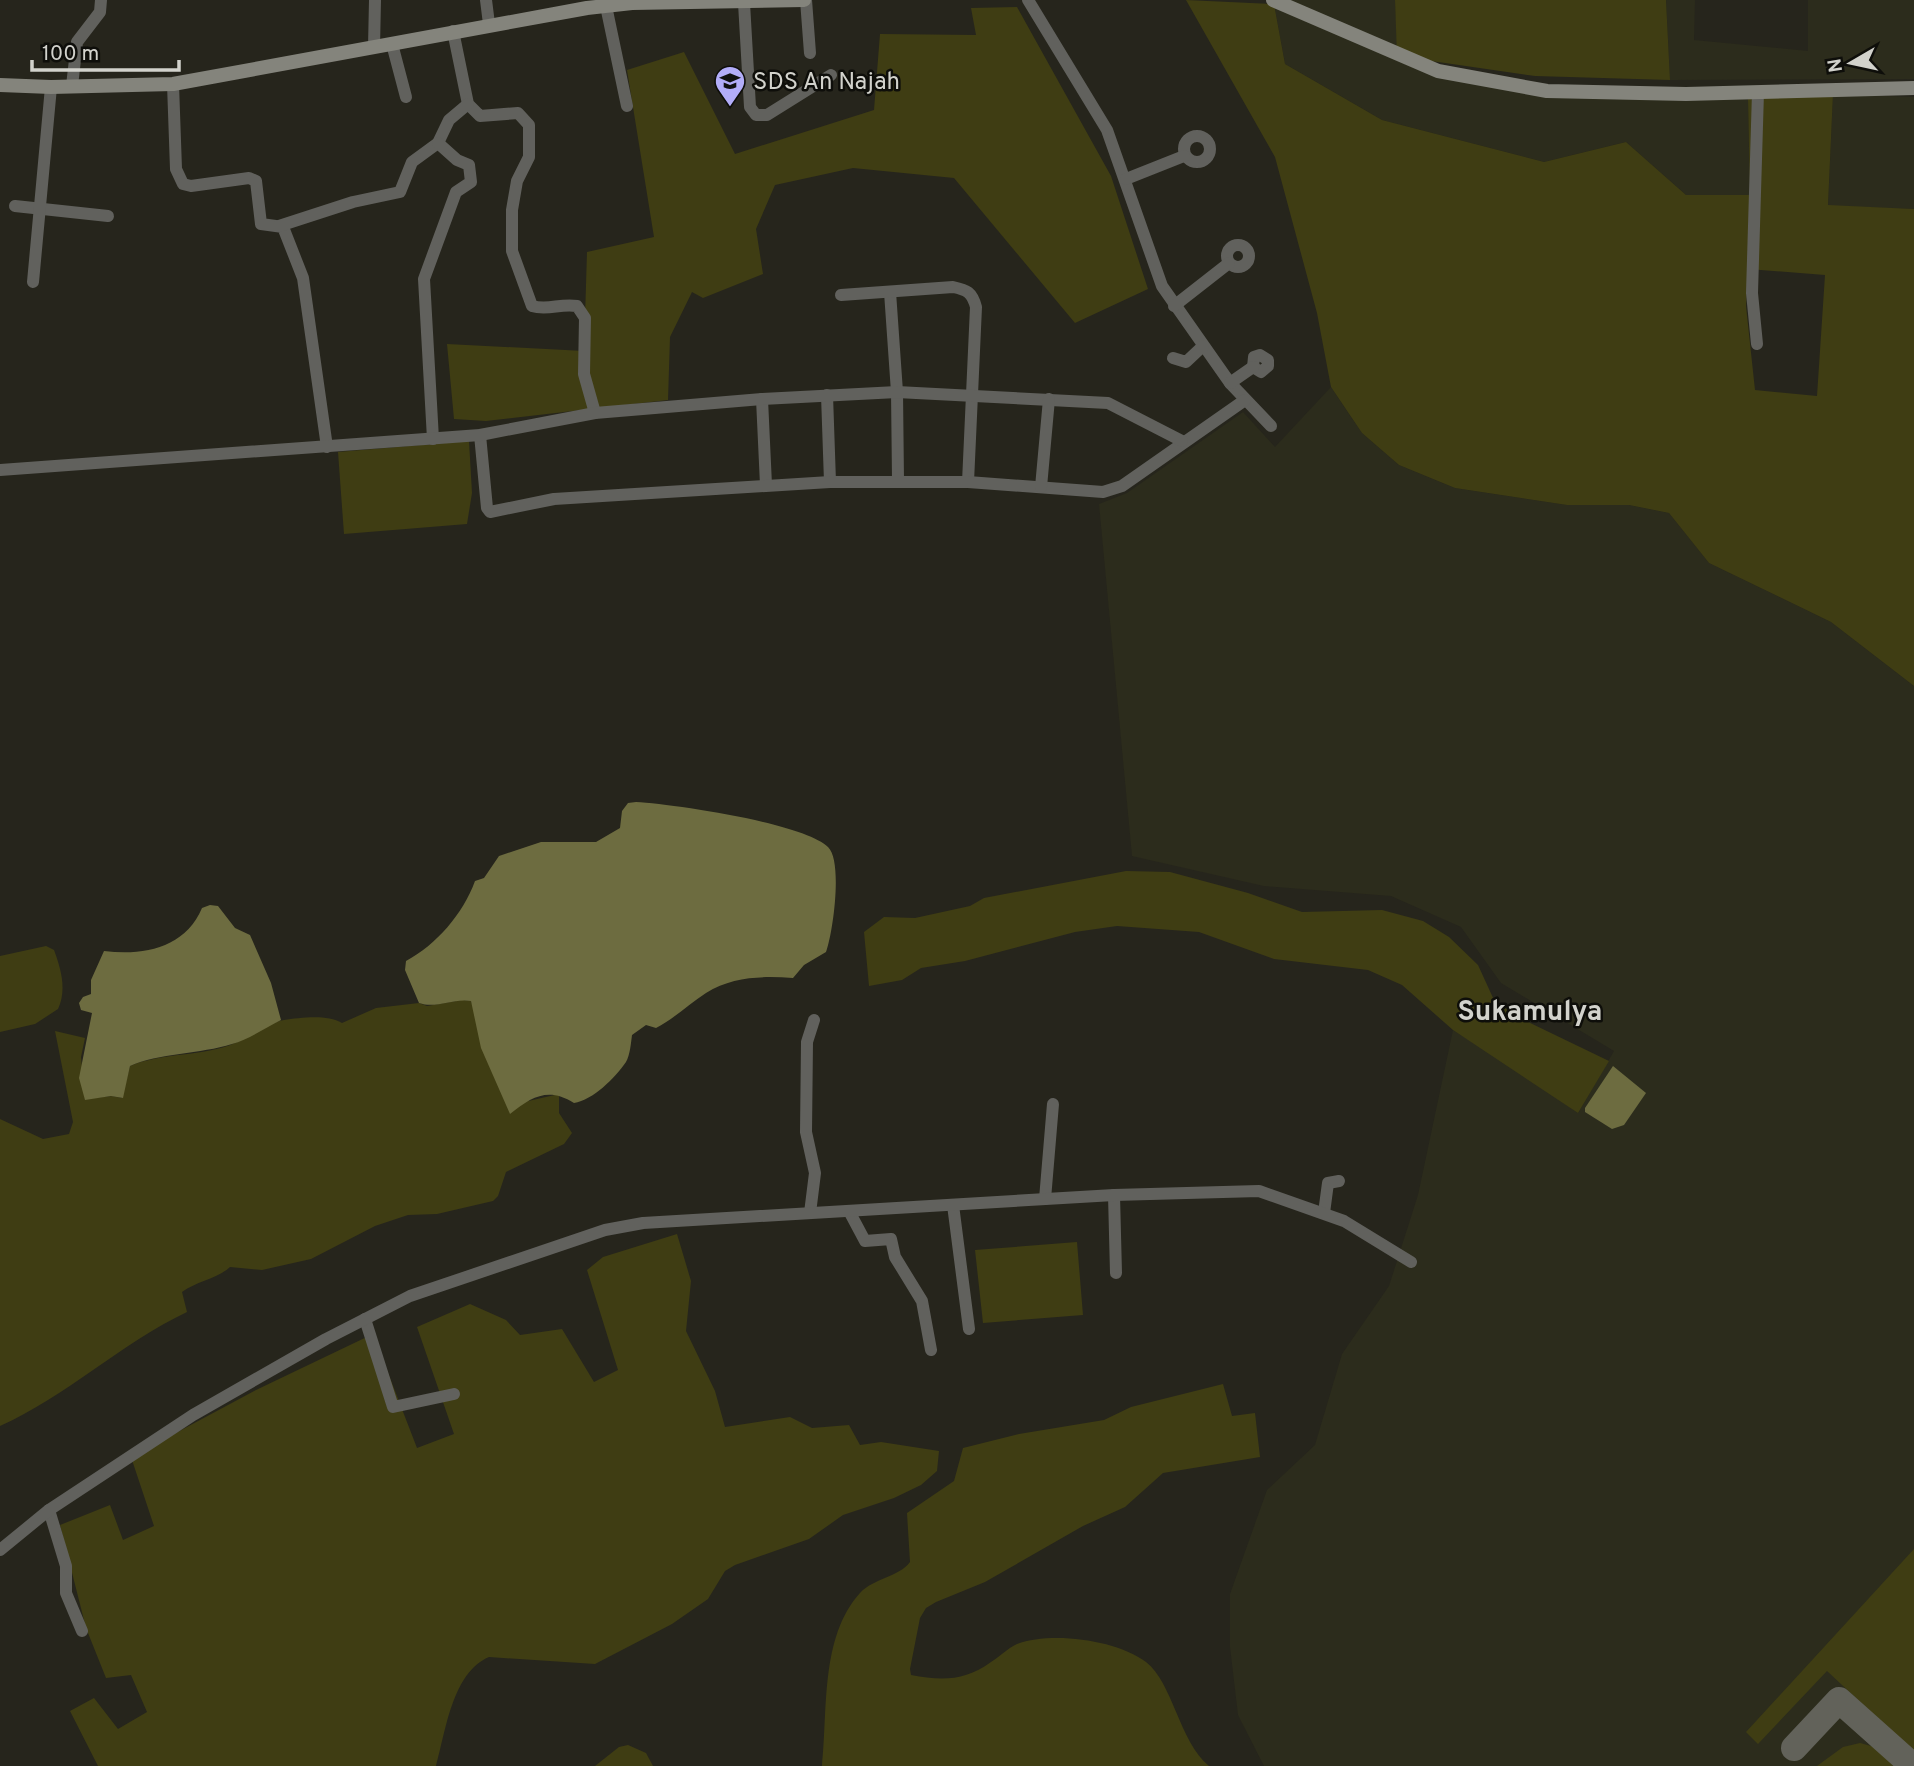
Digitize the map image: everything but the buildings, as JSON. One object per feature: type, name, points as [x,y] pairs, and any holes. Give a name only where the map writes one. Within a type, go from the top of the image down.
[{"type":"main road","points":[[0,85],[51,87],[173,84],[392,44],[586,4],[606,6],[633,1],[744,3],[805,0]]},
{"type":"main road","points":[[1273,0],[1438,71],[1547,90],[1613,95],[1914,88]]},
{"type":"street","points":[[72,86],[77,42],[100,12],[101,0]]},
{"type":"street","points":[[374,47],[376,0]]},
{"type":"street","points":[[486,0],[489,24]]},
{"type":"street","points":[[805,0],[810,53]]},
{"type":"street","points":[[1028,0],[1094,107],[1126,179],[1151,262],[1174,306],[1230,383],[1271,426]]},
{"type":"street","points":[[744,3],[750,107],[756,115],[767,115],[831,75]]},
{"type":"street","points":[[606,6],[627,106]]},
{"type":"street","points":[[453,31],[468,104],[480,116],[518,113],[529,125],[529,157],[517,181],[512,209],[512,251],[532,306],[543,310],[564,304],[576,306],[585,318],[584,374],[595,413]]},
{"type":"street","points":[[392,44],[407,97]]},
{"type":"street","points":[[173,84],[178,178],[183,184],[191,186],[249,178],[256,181],[261,224],[279,226],[353,202],[400,192],[412,162],[438,143],[449,120],[468,104]]},
{"type":"street","points":[[33,282],[49,141],[51,87]]},
{"type":"street","points":[[1757,344],[1752,293],[1758,92]]},
{"type":"street","points":[[433,439],[424,279],[456,192],[471,182],[469,164],[457,160],[438,143]]},
{"type":"street","points":[[1126,179],[1184,156]]},
{"type":"street","points":[[15,206],[108,216]]},
{"type":"street","points":[[279,226],[289,236],[303,278],[327,447]]},
{"type":"street","points":[[1174,306],[1229,263]]},
{"type":"street","points":[[841,295],[953,287],[966,289],[973,296],[976,307],[968,482]]},
{"type":"street","points":[[890,292],[897,392],[898,480]]},
{"type":"street","points":[[1173,358],[1186,362],[1203,346]]},
{"type":"street","points":[[1230,383],[1253,367]]},
{"type":"street","points":[[0,470],[480,435],[595,413],[762,399],[897,392],[973,394],[1116,405],[1182,441]]},
{"type":"street","points":[[827,395],[830,482]]},
{"type":"street","points":[[762,399],[766,485]]},
{"type":"street","points":[[1041,487],[1049,399]]},
{"type":"street","points":[[480,435],[487,508],[490,512],[554,499],[830,482],[898,480],[1114,490],[1245,400]]},
{"type":"street","points":[[810,1213],[814,1173],[806,1132],[807,1042],[814,1020]]},
{"type":"street","points":[[1045,1199],[1053,1104]]},
{"type":"street","points":[[1324,1213],[1328,1182],[1339,1181]]},
{"type":"street","points":[[0,1550],[49,1510],[193,1415],[410,1296],[605,1230],[643,1223],[1045,1199],[1259,1192],[1344,1221],[1411,1262]]},
{"type":"street","points":[[1114,1195],[1116,1273]]},
{"type":"street","points":[[953,1205],[969,1329]]},
{"type":"street","points":[[849,1211],[864,1241],[891,1239],[895,1257],[922,1301],[931,1350]]},
{"type":"street","points":[[365,1320],[393,1407],[454,1394]]},
{"type":"street","points":[[49,1510],[66,1566],[66,1593],[82,1631]]},
{"type":"shaded area","points":[[1186,0],[1274,4],[1285,64],[1382,120],[1544,162],[1626,142],[1686,195],[1750,195],[1748,99],[1833,94],[1828,205],[1914,209],[1914,686],[1831,622],[1709,563],[1669,513],[1629,505],[1567,505],[1455,488],[1399,465],[1362,433],[1331,387],[1317,313],[1275,157]],"holes":[[[1748,269],[1825,275],[1817,396],[1755,390],[1746,306]]]},
{"type":"shaded area","points":[[1268,0],[1395,0],[1398,56],[1535,93],[1748,99],[1750,195],[1686,195],[1626,142],[1544,162],[1382,120],[1285,64],[1274,4]]},
{"type":"shaded area","points":[[1395,0],[1666,0],[1670,80],[1535,76],[1397,56]]},
{"type":"shaded area","points":[[1666,0],[1695,0],[1694,40],[1808,51],[1808,0],[1914,0],[1914,79],[1670,80]]},
{"type":"shaded area","points":[[1017,7],[1111,176],[1148,289],[1075,323],[954,178],[853,168],[775,185],[756,229],[763,274],[703,298],[692,292],[670,337],[668,400],[486,421],[454,419],[447,344],[584,351],[587,252],[654,237],[627,70],[684,52],[735,154],[874,110],[880,34],[976,35],[971,8]]},
{"type":"shaded area","points":[[1833,94],[1914,97],[1914,209],[1828,206]]},
{"type":"shaded area","points":[[1331,387],[1362,433],[1399,465],[1455,488],[1567,505],[1629,505],[1669,513],[1709,563],[1831,622],[1914,686],[1914,1766],[1264,1766],[1238,1715],[1230,1647],[1230,1594],[1267,1490],[1315,1445],[1342,1354],[1389,1286],[1418,1195],[1453,1030],[1501,1059],[1578,1113],[1614,1051],[1501,983],[1461,927],[1391,896],[1264,886],[1132,856],[1099,504],[1127,493],[1243,412],[1275,447]]},
{"type":"shaded area","points":[[469,441],[472,493],[467,524],[344,534],[338,452]]},
{"type":"shaded area","points":[[628,803],[737,816],[793,830],[828,847],[833,855],[836,881],[834,914],[826,952],[804,965],[793,978],[759,977],[727,983],[706,993],[656,1028],[646,1025],[632,1035],[626,1062],[610,1081],[589,1098],[574,1103],[557,1095],[541,1096],[526,1102],[510,1114],[481,1048],[471,1001],[432,1005],[419,1003],[405,970],[406,961],[428,946],[456,917],[475,881],[484,878],[499,856],[541,842],[596,842],[620,828],[622,811]]},
{"type":"shaded area","points":[[1126,871],[1170,872],[1248,893],[1302,912],[1382,910],[1423,921],[1449,937],[1478,965],[1494,1000],[1518,1017],[1609,1061],[1578,1113],[1453,1030],[1402,985],[1368,970],[1274,959],[1199,932],[1117,926],[1075,932],[965,961],[921,968],[902,980],[869,986],[864,932],[884,917],[915,918],[970,906],[984,898]]},
{"type":"shaded area","points":[[218,906],[235,928],[250,935],[271,983],[281,1020],[232,1044],[153,1058],[130,1066],[123,1098],[111,1096],[85,1100],[79,1078],[92,1013],[81,1010],[79,1003],[83,997],[91,994],[91,980],[104,951],[148,950],[174,941],[195,922],[202,908]]},
{"type":"shaded area","points":[[46,946],[54,950],[61,972],[63,987],[58,1009],[35,1024],[0,1032],[0,956]]},
{"type":"shaded area","points":[[471,1001],[510,1113],[524,1102],[559,1094],[559,1113],[572,1133],[564,1144],[506,1172],[498,1196],[493,1201],[437,1214],[408,1215],[375,1226],[311,1259],[262,1270],[230,1267],[194,1285],[182,1292],[187,1312],[139,1339],[48,1400],[0,1426],[0,1119],[43,1139],[69,1134],[73,1122],[55,1031],[85,1038],[81,1057],[85,1099],[112,1096],[122,1098],[130,1066],[156,1058],[223,1047],[277,1022],[313,1017],[329,1018],[342,1023],[376,1008],[419,1003],[427,1006]]},
{"type":"shaded area","points":[[1613,1066],[1646,1093],[1624,1125],[1612,1129],[1585,1112],[1585,1108]]},
{"type":"shaded area","points":[[677,1234],[691,1281],[686,1331],[715,1391],[725,1427],[790,1417],[812,1428],[849,1425],[860,1445],[881,1442],[939,1451],[937,1471],[921,1485],[894,1498],[843,1515],[809,1539],[735,1565],[725,1571],[708,1599],[672,1624],[595,1664],[489,1657],[477,1665],[459,1689],[447,1720],[436,1766],[98,1766],[70,1711],[94,1698],[118,1729],[147,1712],[131,1675],[106,1678],[86,1628],[60,1525],[110,1505],[123,1540],[154,1526],[131,1457],[256,1390],[373,1334],[417,1448],[454,1434],[417,1327],[470,1304],[506,1320],[520,1335],[562,1329],[594,1382],[618,1370],[587,1270],[603,1257]]},
{"type":"shaded area","points":[[1077,1242],[1083,1315],[983,1323],[975,1250]]},
{"type":"shaded area","points":[[1223,1384],[1232,1416],[1255,1413],[1260,1457],[1163,1473],[1125,1507],[1083,1526],[985,1582],[926,1608],[920,1618],[910,1669],[911,1675],[922,1677],[943,1679],[962,1676],[981,1668],[1017,1644],[1048,1638],[1084,1640],[1119,1648],[1134,1654],[1155,1671],[1190,1742],[1209,1766],[822,1766],[828,1675],[838,1631],[847,1611],[860,1593],[872,1584],[900,1571],[910,1562],[907,1513],[954,1481],[963,1448],[1019,1434],[1104,1420],[1131,1407]]},
{"type":"shaded area","points":[[1914,1549],[1914,1752],[1827,1671],[1758,1744],[1746,1732]]},
{"type":"shaded area","points":[[1860,1743],[1882,1749],[1901,1766],[1817,1766],[1843,1747]]},
{"type":"shaded area","points":[[628,1745],[646,1753],[653,1766],[595,1766],[619,1747]]},
{"type":"taxiway","points":[[1794,1748],[1839,1700],[1913,1766]]},
{"type":"place","name":"SDS An Najah","points":[[730,108]]},
{"type":"district","name":"Sukamulya","points":[[1530,1010]]}]
